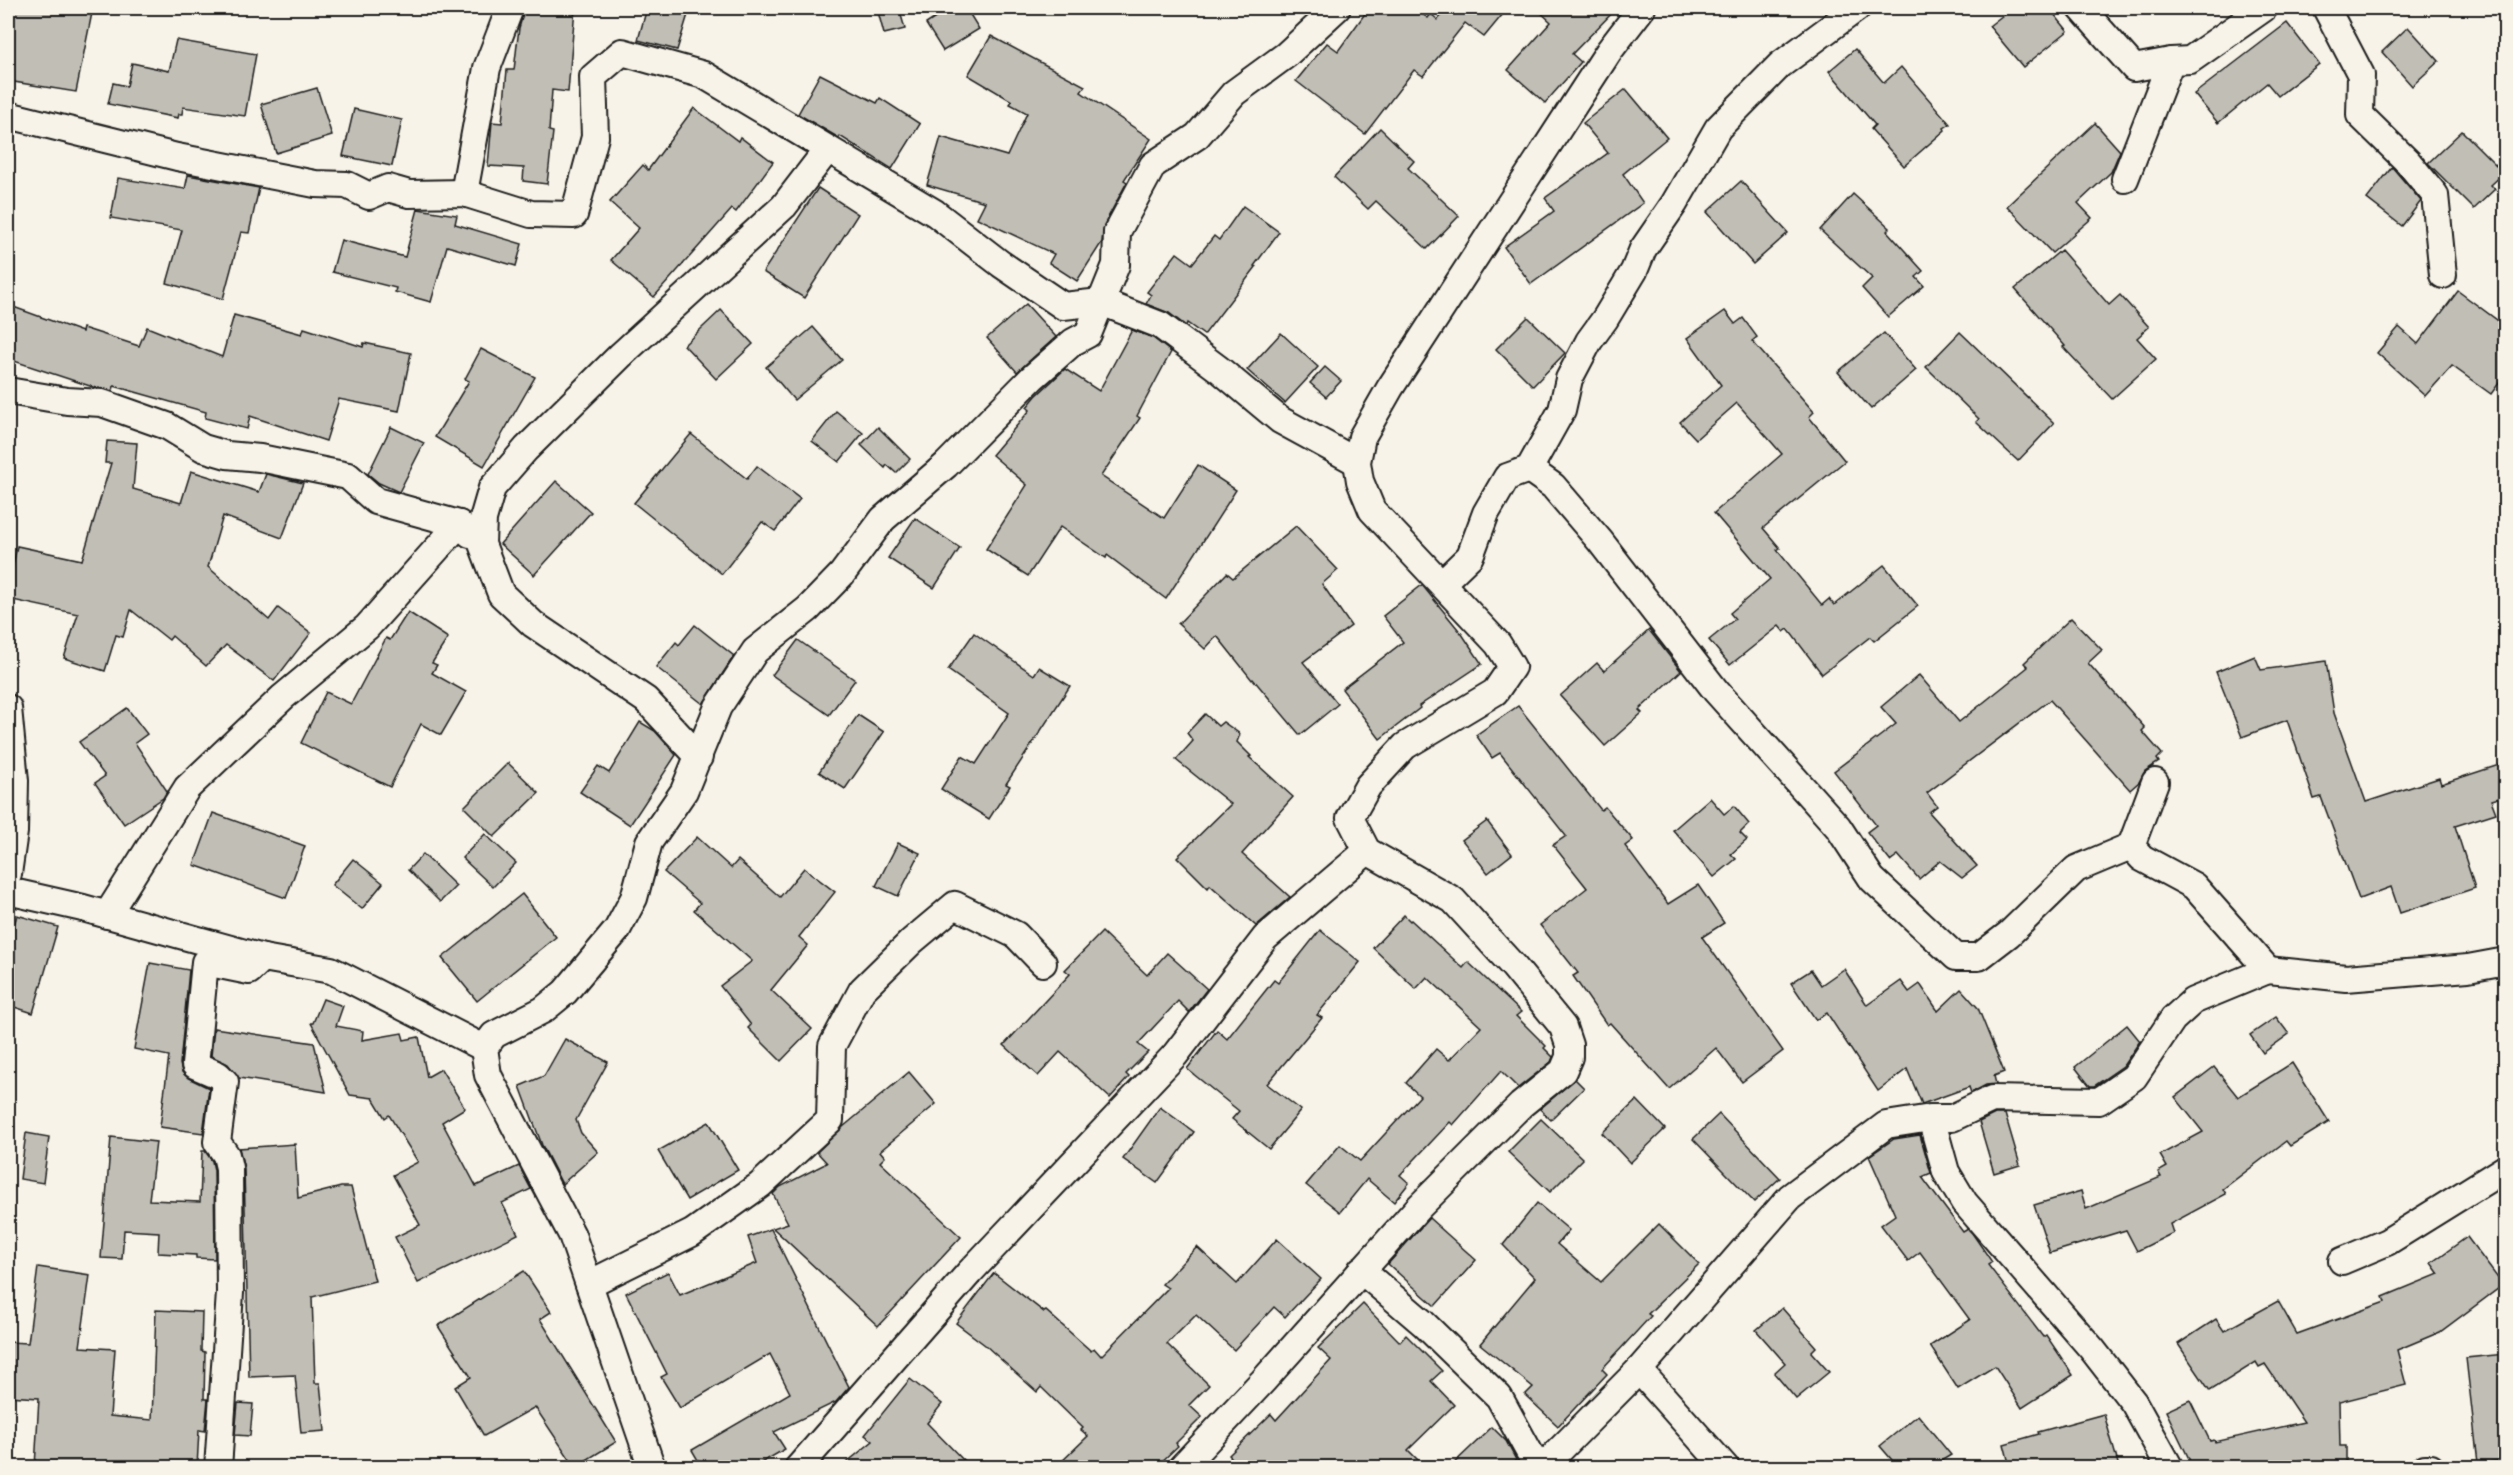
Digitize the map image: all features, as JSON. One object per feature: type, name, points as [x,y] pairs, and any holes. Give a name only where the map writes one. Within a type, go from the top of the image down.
[{"type":"street","points":[[464,193],[487,68],[510,8]]},
{"type":"street","points":[[652,1467],[572,1235],[488,1075],[484,1048],[494,1035],[543,1010],[565,992],[617,930],[634,898],[649,843],[684,791],[718,707],[755,651],[808,609],[835,581],[883,519],[946,465],[1032,378],[1073,342],[1088,334],[1116,265],[1117,232],[1153,165],[1197,136],[1234,93],[1286,55],[1337,8]]},
{"type":"street","points":[[1181,1467],[1263,1381],[1418,1208],[1521,1106],[1563,1071],[1569,1057],[1569,1045],[1563,1027],[1514,967],[1453,900],[1367,851],[1350,818],[1368,786],[1405,746],[1495,692],[1512,667],[1498,644],[1372,510],[1360,481],[1357,462],[1362,436],[1390,388],[1608,51],[1641,8]]},
{"type":"street","points":[[1442,583],[1470,556],[1486,513],[1507,477],[1529,469],[1562,410],[1569,379],[1588,341],[1596,333],[1623,290],[1643,249],[1674,204],[1718,128],[1780,65],[1857,8]]},
{"type":"street","points":[[2081,8],[2134,68],[2190,60],[2265,8]]},
{"type":"street","points":[[2326,8],[2361,75],[2360,116],[2408,162],[2435,195],[2443,275]]},
{"type":"street","points":[[8,115],[177,157],[315,184],[347,185],[369,196],[388,188],[410,194],[464,193],[531,214],[574,215],[595,137],[593,77],[622,51],[704,75],[826,150],[935,213],[1001,264],[1063,306],[1101,302],[1160,325],[1221,370],[1281,420],[1357,462]]},
{"type":"street","points":[[2125,179],[2171,61]]},
{"type":"street","points":[[699,757],[646,700],[533,624],[501,594],[482,544],[483,519],[492,488],[526,449],[622,354],[783,206],[826,150]]},
{"type":"street","points":[[8,391],[68,401],[102,403],[167,426],[203,448],[227,455],[260,458],[348,476],[376,501],[459,524],[482,544]]},
{"type":"street","points":[[1529,469],[1553,486],[1600,541],[1716,691],[1838,827],[1872,879],[1956,957],[1979,957],[2009,934],[2076,869],[2131,846],[2154,783]]},
{"type":"street","points":[[107,915],[187,788],[283,697],[367,627],[459,524]]},
{"type":"street","points":[[8,708],[15,781],[14,832],[8,874]]},
{"type":"street","points":[[2131,846],[2142,858],[2194,886],[2268,970]]},
{"type":"street","points":[[798,1467],[969,1273],[1175,1055],[1265,938],[1367,851]]},
{"type":"street","points":[[8,891],[107,915],[263,958],[331,970],[484,1048]]},
{"type":"street","points":[[589,1284],[692,1233],[760,1185],[830,1120],[832,1046],[862,990],[912,941],[955,905],[1016,936],[1043,963]]},
{"type":"street","points":[[218,1467],[230,1293],[229,1168],[226,1155],[217,1142],[225,1082],[218,1075],[195,1065],[205,962],[249,971],[263,958]]},
{"type":"street","points":[[1361,1270],[1423,1323],[1499,1397],[1540,1467],[1639,1370],[1790,1197],[1886,1125],[1931,1118],[1952,1118],[1992,1099],[2099,1101],[2134,1077],[2173,1019],[2193,1001],[2268,970],[2346,978],[2469,968],[2505,961]]},
{"type":"street","points":[[1931,1118],[1946,1172],[1964,1202],[2092,1348],[2134,1404],[2170,1467]]},
{"type":"street","points":[[2342,1261],[2387,1242],[2505,1168]]},
{"type":"street","points":[[1639,1370],[1726,1467]]},
{"type":"street","points":[[2425,1467],[2431,1467]]},
{"type":"building","points":[[8,8],[93,8],[76,92],[8,81]]},
{"type":"building","points":[[525,8],[575,8],[568,92],[552,90],[549,131],[553,132],[547,184],[523,181],[524,168],[488,166],[492,122],[502,123],[507,70],[514,70],[519,28]]},
{"type":"building","points":[[647,8],[690,8],[677,50],[638,40]]},
{"type":"building","points":[[877,8],[899,8],[905,29],[884,34]]},
{"type":"building","points":[[951,8],[966,8],[979,29],[943,51],[926,24]]},
{"type":"building","points":[[1369,8],[1413,8],[1428,18],[1431,14],[1438,20],[1446,8],[1508,8],[1484,37],[1465,23],[1423,76],[1414,70],[1365,134],[1296,81],[1327,43],[1338,51]]},
{"type":"building","points":[[1536,8],[1617,8],[1572,54],[1581,62],[1545,103],[1508,70],[1551,22]]},
{"type":"building","points":[[2012,8],[2049,8],[2068,31],[2023,67],[1989,26]]},
{"type":"building","points":[[2287,23],[2319,64],[2278,96],[2267,83],[2218,123],[2194,94]]},
{"type":"building","points":[[2408,27],[2439,61],[2412,86],[2382,52]]},
{"type":"building","points":[[991,36],[1085,86],[1081,92],[1151,139],[1124,180],[1127,182],[1104,225],[1102,242],[1077,281],[1049,263],[1054,254],[977,218],[985,202],[927,185],[941,137],[1007,156],[1027,113],[1010,104],[1012,101],[968,75]]},
{"type":"building","points":[[176,40],[256,54],[245,116],[183,107],[182,114],[179,114],[178,118],[108,104],[113,83],[127,86],[132,63],[169,71]]},
{"type":"building","points":[[1855,49],[1884,83],[1901,67],[1950,124],[1904,166],[1871,129],[1875,125],[1829,71]]},
{"type":"building","points":[[820,74],[877,103],[880,98],[920,124],[892,169],[840,136],[839,138],[798,114]]},
{"type":"building","points":[[317,88],[332,136],[276,153],[261,104]]},
{"type":"building","points":[[1626,89],[1667,138],[1623,174],[1643,203],[1531,284],[1504,247],[1554,211],[1545,198],[1608,153],[1583,123]]},
{"type":"building","points":[[694,108],[738,141],[740,137],[773,162],[736,212],[732,209],[654,297],[611,260],[639,228],[610,202],[643,165],[648,170]]},
{"type":"building","points":[[354,109],[402,120],[392,166],[343,156]]},
{"type":"building","points":[[2095,123],[2120,151],[2111,172],[2078,203],[2092,218],[2052,253],[2007,206]]},
{"type":"building","points":[[1380,128],[1414,161],[1408,168],[1459,216],[1427,249],[1376,201],[1368,209],[1334,177]]},
{"type":"building","points":[[2462,131],[2504,173],[2491,185],[2495,189],[2474,209],[2428,163]]},
{"type":"building","points":[[2392,167],[2421,201],[2402,226],[2367,199]]},
{"type":"building","points":[[188,175],[259,188],[249,233],[241,232],[223,299],[167,283],[182,230],[111,218],[118,178],[185,189]]},
{"type":"building","points":[[1741,181],[1788,233],[1753,264],[1707,212]]},
{"type":"building","points":[[818,188],[858,214],[804,298],[763,272]]},
{"type":"building","points":[[1853,194],[1890,228],[1887,231],[1923,271],[1916,277],[1924,286],[1888,317],[1862,288],[1872,278],[1820,230]]},
{"type":"building","points":[[1243,206],[1279,232],[1254,266],[1256,267],[1204,335],[1187,323],[1186,326],[1169,313],[1146,304],[1151,295],[1147,292],[1177,253],[1192,264],[1214,236],[1219,240]]},
{"type":"building","points":[[418,209],[457,215],[455,224],[522,244],[516,266],[447,246],[431,302],[395,292],[396,288],[332,272],[341,240],[405,257]]},
{"type":"building","points":[[2061,250],[2109,305],[2120,295],[2149,327],[2137,338],[2156,359],[2112,399],[2063,347],[2065,346],[2015,289]]},
{"type":"building","points":[[2458,291],[2505,326],[2505,375],[2491,394],[2452,366],[2425,396],[2377,353],[2399,327],[2418,344]]},
{"type":"building","points":[[1026,304],[1056,337],[1017,372],[987,338]]},
{"type":"building","points":[[8,305],[82,332],[83,328],[139,346],[147,327],[222,357],[234,315],[302,334],[304,328],[363,347],[364,343],[411,353],[399,411],[339,399],[326,441],[250,416],[247,429],[205,418],[206,412],[114,386],[113,391],[93,387],[8,359]]},
{"type":"building","points":[[721,310],[753,344],[716,379],[684,345]]},
{"type":"building","points":[[1725,311],[1735,324],[1743,318],[1757,337],[1752,341],[1814,412],[1809,417],[1845,461],[1763,528],[1780,548],[1777,550],[1822,605],[1829,599],[1834,605],[1884,565],[1918,606],[1874,641],[1870,637],[1822,674],[1788,629],[1784,632],[1779,626],[1730,665],[1709,640],[1735,619],[1730,613],[1770,579],[1714,513],[1782,454],[1737,403],[1696,439],[1680,422],[1721,385],[1687,338]]},
{"type":"building","points":[[1528,317],[1565,353],[1533,386],[1496,349]]},
{"type":"building","points":[[813,327],[842,360],[794,400],[766,367]]},
{"type":"building","points":[[1132,330],[1153,338],[1171,352],[1137,416],[1140,418],[1101,476],[1164,518],[1198,465],[1236,490],[1166,599],[1107,555],[1106,558],[1060,527],[1028,576],[986,549],[1027,485],[992,455],[1030,410],[1027,407],[1036,396],[1065,369],[1099,391]]},
{"type":"building","points":[[1960,332],[2054,423],[2018,461],[1976,422],[1979,419],[1926,367]]},
{"type":"building","points":[[1281,333],[1318,367],[1285,403],[1247,370]]},
{"type":"building","points":[[1884,333],[1916,370],[1871,409],[1838,372]]},
{"type":"building","points":[[481,349],[535,377],[484,466],[435,437],[469,381],[465,379]]},
{"type":"building","points":[[1325,367],[1341,381],[1326,397],[1310,383]]},
{"type":"building","points":[[836,411],[863,433],[839,462],[812,441]]},
{"type":"building","points":[[391,427],[424,443],[399,492],[379,483],[368,474]]},
{"type":"building","points":[[878,427],[910,459],[896,473],[887,465],[885,468],[861,445]]},
{"type":"building","points":[[691,434],[747,479],[757,466],[800,499],[775,531],[762,522],[722,574],[634,503]]},
{"type":"building","points":[[107,441],[137,443],[133,489],[181,503],[191,471],[259,492],[266,474],[303,483],[282,538],[223,516],[208,567],[269,620],[278,608],[311,633],[274,681],[226,645],[206,666],[172,636],[169,640],[131,610],[123,637],[116,635],[105,671],[64,658],[78,614],[8,599],[17,546],[82,560],[111,463],[105,463]]},
{"type":"building","points":[[556,481],[591,512],[534,575],[500,544]]},
{"type":"building","points":[[915,518],[960,548],[934,588],[888,558]]},
{"type":"building","points":[[1296,526],[1338,570],[1322,584],[1351,626],[1303,662],[1338,704],[1300,735],[1217,636],[1205,649],[1178,624],[1227,573],[1233,578]]},
{"type":"building","points":[[1422,585],[1462,634],[1482,664],[1419,706],[1420,708],[1380,739],[1342,689],[1403,642],[1383,616]]},
{"type":"building","points":[[408,612],[448,638],[432,663],[437,665],[432,673],[466,692],[441,735],[421,724],[390,787],[301,743],[326,692],[351,704],[386,638],[390,640]]},
{"type":"building","points":[[2071,618],[2102,650],[2088,663],[2145,728],[2142,731],[2162,754],[2157,759],[2159,762],[2145,771],[2139,782],[2130,790],[2050,700],[1927,793],[1937,806],[1929,812],[1977,866],[1962,878],[1940,861],[1919,879],[1898,855],[1890,861],[1867,832],[1876,825],[1834,771],[1896,724],[1881,707],[1919,675],[1959,722],[2028,667],[2024,663]]},
{"type":"building","points":[[695,625],[734,656],[703,704],[656,667],[676,642],[679,645]]},
{"type":"building","points":[[1649,630],[1681,671],[1639,710],[1642,713],[1605,746],[1560,696],[1597,663],[1604,671]]},
{"type":"building","points":[[974,633],[1034,675],[1039,667],[1070,686],[1006,784],[1010,786],[989,819],[941,789],[962,756],[976,764],[1009,713],[948,670]]},
{"type":"building","points":[[798,640],[855,680],[829,715],[772,675]]},
{"type":"building","points":[[2255,656],[2261,670],[2326,661],[2334,713],[2366,802],[2439,778],[2441,784],[2505,763],[2505,796],[2491,800],[2496,813],[2455,826],[2475,888],[2400,913],[2391,887],[2359,899],[2321,797],[2314,799],[2287,720],[2242,737],[2216,672]]},
{"type":"building","points":[[1518,706],[1601,810],[1605,807],[1633,840],[1625,846],[1668,904],[1698,885],[1724,923],[1702,937],[1783,1051],[1742,1082],[1716,1048],[1669,1089],[1610,1023],[1607,1025],[1573,976],[1578,973],[1540,925],[1587,888],[1553,845],[1566,836],[1500,753],[1492,758],[1476,735]]},
{"type":"building","points":[[127,708],[147,734],[135,743],[167,791],[163,798],[124,824],[95,783],[105,776],[79,742]]},
{"type":"building","points":[[1205,714],[1218,726],[1223,722],[1240,734],[1237,742],[1251,756],[1249,757],[1293,797],[1242,854],[1290,897],[1256,926],[1210,885],[1208,888],[1177,857],[1231,804],[1176,760],[1193,741],[1187,733]]},
{"type":"building","points":[[858,715],[884,732],[845,789],[819,772]]},
{"type":"building","points":[[640,722],[655,731],[676,755],[630,825],[580,792],[598,766],[609,773]]},
{"type":"building","points":[[508,763],[539,793],[494,837],[464,807]]},
{"type":"building","points":[[1710,798],[1724,814],[1734,806],[1749,824],[1740,833],[1747,840],[1731,854],[1736,859],[1714,877],[1673,830]]},
{"type":"building","points":[[213,813],[305,846],[286,898],[194,865]]},
{"type":"building","points":[[1487,821],[1512,854],[1488,873],[1462,840]]},
{"type":"building","points":[[485,834],[516,863],[493,887],[462,858]]},
{"type":"building","points":[[697,837],[731,868],[738,860],[780,897],[804,868],[835,892],[799,937],[808,945],[771,990],[812,1029],[781,1061],[748,1028],[751,1025],[720,986],[752,961],[694,910],[700,903],[664,872]]},
{"type":"building","points":[[898,843],[920,853],[898,896],[876,886]]},
{"type":"building","points":[[423,854],[456,886],[440,902],[408,870]]},
{"type":"building","points":[[353,859],[383,883],[362,909],[332,885]]},
{"type":"building","points":[[522,894],[556,937],[477,1001],[442,958]]},
{"type":"building","points":[[17,915],[58,927],[33,1013],[8,1005],[8,945]]},
{"type":"building","points":[[1404,915],[1463,968],[1468,962],[1521,1012],[1516,1016],[1546,1046],[1544,1048],[1553,1057],[1551,1062],[1518,1088],[1501,1071],[1453,1125],[1450,1122],[1400,1175],[1409,1183],[1394,1202],[1367,1179],[1340,1212],[1306,1185],[1340,1145],[1360,1161],[1420,1096],[1406,1083],[1436,1049],[1449,1060],[1481,1027],[1427,977],[1416,989],[1373,948]]},
{"type":"building","points":[[1320,930],[1360,962],[1317,1015],[1322,1018],[1267,1084],[1301,1110],[1269,1149],[1232,1119],[1239,1111],[1187,1069],[1217,1030],[1227,1039],[1274,980],[1278,983]]},
{"type":"building","points":[[1102,932],[1147,975],[1167,953],[1207,989],[1189,1012],[1178,1001],[1138,1044],[1148,1052],[1126,1074],[1129,1077],[1110,1098],[1060,1052],[1038,1076],[1004,1045],[1070,974],[1065,970]]},
{"type":"building","points":[[150,963],[189,970],[180,1064],[182,1072],[188,1078],[209,1088],[203,1133],[160,1127],[169,1056],[134,1049]]},
{"type":"building","points":[[1844,969],[1867,1005],[1901,981],[1909,992],[1920,984],[1938,1011],[1961,989],[1978,1008],[2004,1072],[1994,1076],[1996,1084],[1986,1085],[1971,1093],[1969,1087],[1922,1104],[1907,1069],[1878,1091],[1827,1013],[1816,1020],[1791,983],[1811,970],[1821,985]]},
{"type":"building","points":[[323,999],[343,1006],[336,1026],[363,1031],[362,1040],[402,1033],[404,1040],[419,1037],[427,1077],[441,1069],[465,1108],[442,1122],[476,1186],[519,1166],[531,1189],[502,1203],[518,1234],[418,1283],[395,1237],[420,1225],[393,1175],[418,1162],[389,1115],[385,1118],[373,1098],[350,1095],[311,1023]]},
{"type":"building","points":[[2276,1017],[2289,1034],[2263,1053],[2250,1035]]},
{"type":"building","points":[[2127,1025],[2140,1041],[2123,1066],[2094,1086],[2090,1086],[2075,1067]]},
{"type":"building","points":[[214,1028],[314,1043],[326,1092],[239,1078],[228,1064],[211,1056]]},
{"type":"building","points":[[565,1039],[608,1062],[576,1120],[581,1133],[598,1152],[562,1184],[542,1145],[520,1086],[544,1076]]},
{"type":"building","points":[[2292,1063],[2329,1122],[2290,1146],[2286,1141],[2223,1189],[2226,1194],[2170,1224],[2173,1233],[2137,1251],[2126,1230],[2050,1253],[2034,1205],[2081,1191],[2086,1209],[2161,1177],[2158,1172],[2167,1167],[2160,1155],[2203,1132],[2175,1097],[2214,1067],[2238,1097]]},
{"type":"building","points":[[909,1072],[936,1104],[880,1151],[885,1157],[880,1162],[961,1237],[878,1326],[773,1228],[788,1223],[773,1194],[780,1187],[827,1163],[817,1152],[843,1127]]},
{"type":"building","points":[[1575,1079],[1584,1088],[1551,1120],[1540,1109]]},
{"type":"building","points":[[1637,1100],[1665,1129],[1630,1163],[1602,1133]]},
{"type":"building","points":[[1160,1107],[1194,1132],[1157,1183],[1123,1159]]},
{"type":"building","points":[[1719,1114],[1780,1178],[1754,1202],[1693,1139]]},
{"type":"building","points":[[1995,1114],[2005,1114],[2020,1165],[1994,1173],[1979,1122]]},
{"type":"building","points":[[1541,1119],[1583,1159],[1550,1192],[1508,1152]]},
{"type":"building","points":[[709,1122],[738,1170],[687,1200],[658,1151]]},
{"type":"building","points":[[26,1133],[49,1137],[43,1183],[20,1179]]},
{"type":"building","points":[[1920,1135],[1931,1173],[1922,1177],[1963,1232],[1968,1229],[1972,1233],[1992,1262],[1988,1265],[2043,1337],[2046,1335],[2073,1375],[2022,1408],[1995,1366],[1958,1389],[1930,1346],[1970,1320],[1920,1252],[1908,1261],[1881,1225],[1895,1215],[1869,1156],[1894,1139]]},
{"type":"building","points":[[111,1137],[156,1142],[149,1200],[200,1202],[202,1151],[205,1151],[212,1161],[214,1170],[215,1259],[196,1258],[196,1255],[158,1253],[159,1232],[124,1230],[122,1259],[101,1258]]},
{"type":"building","points":[[295,1144],[298,1198],[341,1187],[351,1187],[375,1281],[312,1297],[315,1383],[320,1383],[325,1431],[301,1433],[295,1375],[249,1377],[244,1168],[239,1148]]},
{"type":"building","points":[[1537,1203],[1569,1230],[1557,1244],[1601,1282],[1659,1224],[1699,1264],[1648,1314],[1651,1316],[1602,1369],[1607,1374],[1558,1426],[1525,1395],[1533,1387],[1480,1344],[1535,1278],[1503,1245]]},
{"type":"building","points":[[1429,1218],[1476,1260],[1435,1306],[1388,1264]]},
{"type":"building","points":[[771,1229],[849,1387],[836,1402],[774,1432],[785,1449],[754,1467],[702,1467],[692,1450],[790,1393],[770,1354],[680,1408],[661,1377],[667,1374],[626,1293],[668,1272],[680,1295],[757,1263],[748,1237]]},
{"type":"building","points":[[2467,1237],[2503,1285],[2440,1332],[2397,1350],[2406,1385],[2339,1402],[2340,1446],[2346,1446],[2346,1467],[2302,1467],[2302,1460],[2269,1467],[2193,1467],[2166,1411],[2190,1400],[2210,1441],[2215,1442],[2304,1422],[2265,1364],[2259,1367],[2256,1362],[2210,1391],[2178,1344],[2216,1319],[2224,1331],[2278,1301],[2297,1334],[2385,1302],[2383,1297],[2439,1274],[2431,1263]]},
{"type":"building","points":[[1277,1239],[1321,1279],[1285,1317],[1274,1307],[1234,1350],[1196,1315],[1167,1344],[1209,1385],[1189,1405],[1202,1417],[1176,1443],[1178,1446],[1156,1467],[1056,1467],[1088,1436],[1081,1430],[1083,1428],[1041,1387],[1037,1392],[985,1345],[956,1323],[994,1273],[1044,1312],[1046,1311],[1091,1351],[1094,1348],[1101,1356],[1168,1288],[1162,1284],[1197,1247],[1237,1284]]},
{"type":"building","points":[[38,1267],[90,1275],[80,1347],[115,1349],[110,1416],[152,1420],[156,1310],[202,1312],[201,1351],[205,1352],[204,1399],[208,1399],[205,1431],[199,1430],[197,1467],[35,1467],[39,1398],[8,1396],[8,1342],[28,1343]]},
{"type":"building","points":[[524,1271],[551,1312],[540,1319],[616,1442],[575,1467],[535,1407],[484,1436],[455,1387],[471,1377],[438,1326]]},
{"type":"building","points":[[1363,1304],[1400,1342],[1406,1335],[1442,1371],[1431,1381],[1454,1405],[1408,1450],[1425,1467],[1241,1467],[1229,1455],[1271,1414],[1276,1420],[1331,1360],[1318,1348]]},
{"type":"building","points":[[1782,1308],[1816,1347],[1811,1352],[1829,1372],[1796,1399],[1774,1373],[1785,1363],[1756,1330]]},
{"type":"building","points":[[2505,1354],[2505,1460],[2478,1463],[2466,1358]]},
{"type":"building","points":[[910,1379],[942,1404],[927,1423],[970,1467],[841,1467],[873,1441],[865,1435]]},
{"type":"building","points":[[238,1403],[253,1404],[250,1436],[235,1435]]},
{"type":"building","points":[[2104,1414],[2119,1467],[2010,1467],[2004,1444]]},
{"type":"building","points":[[1918,1415],[1951,1455],[1931,1467],[1898,1467],[1880,1446]]},
{"type":"building","points":[[1492,1427],[1506,1441],[1516,1460],[1508,1467],[1450,1467]]}]
